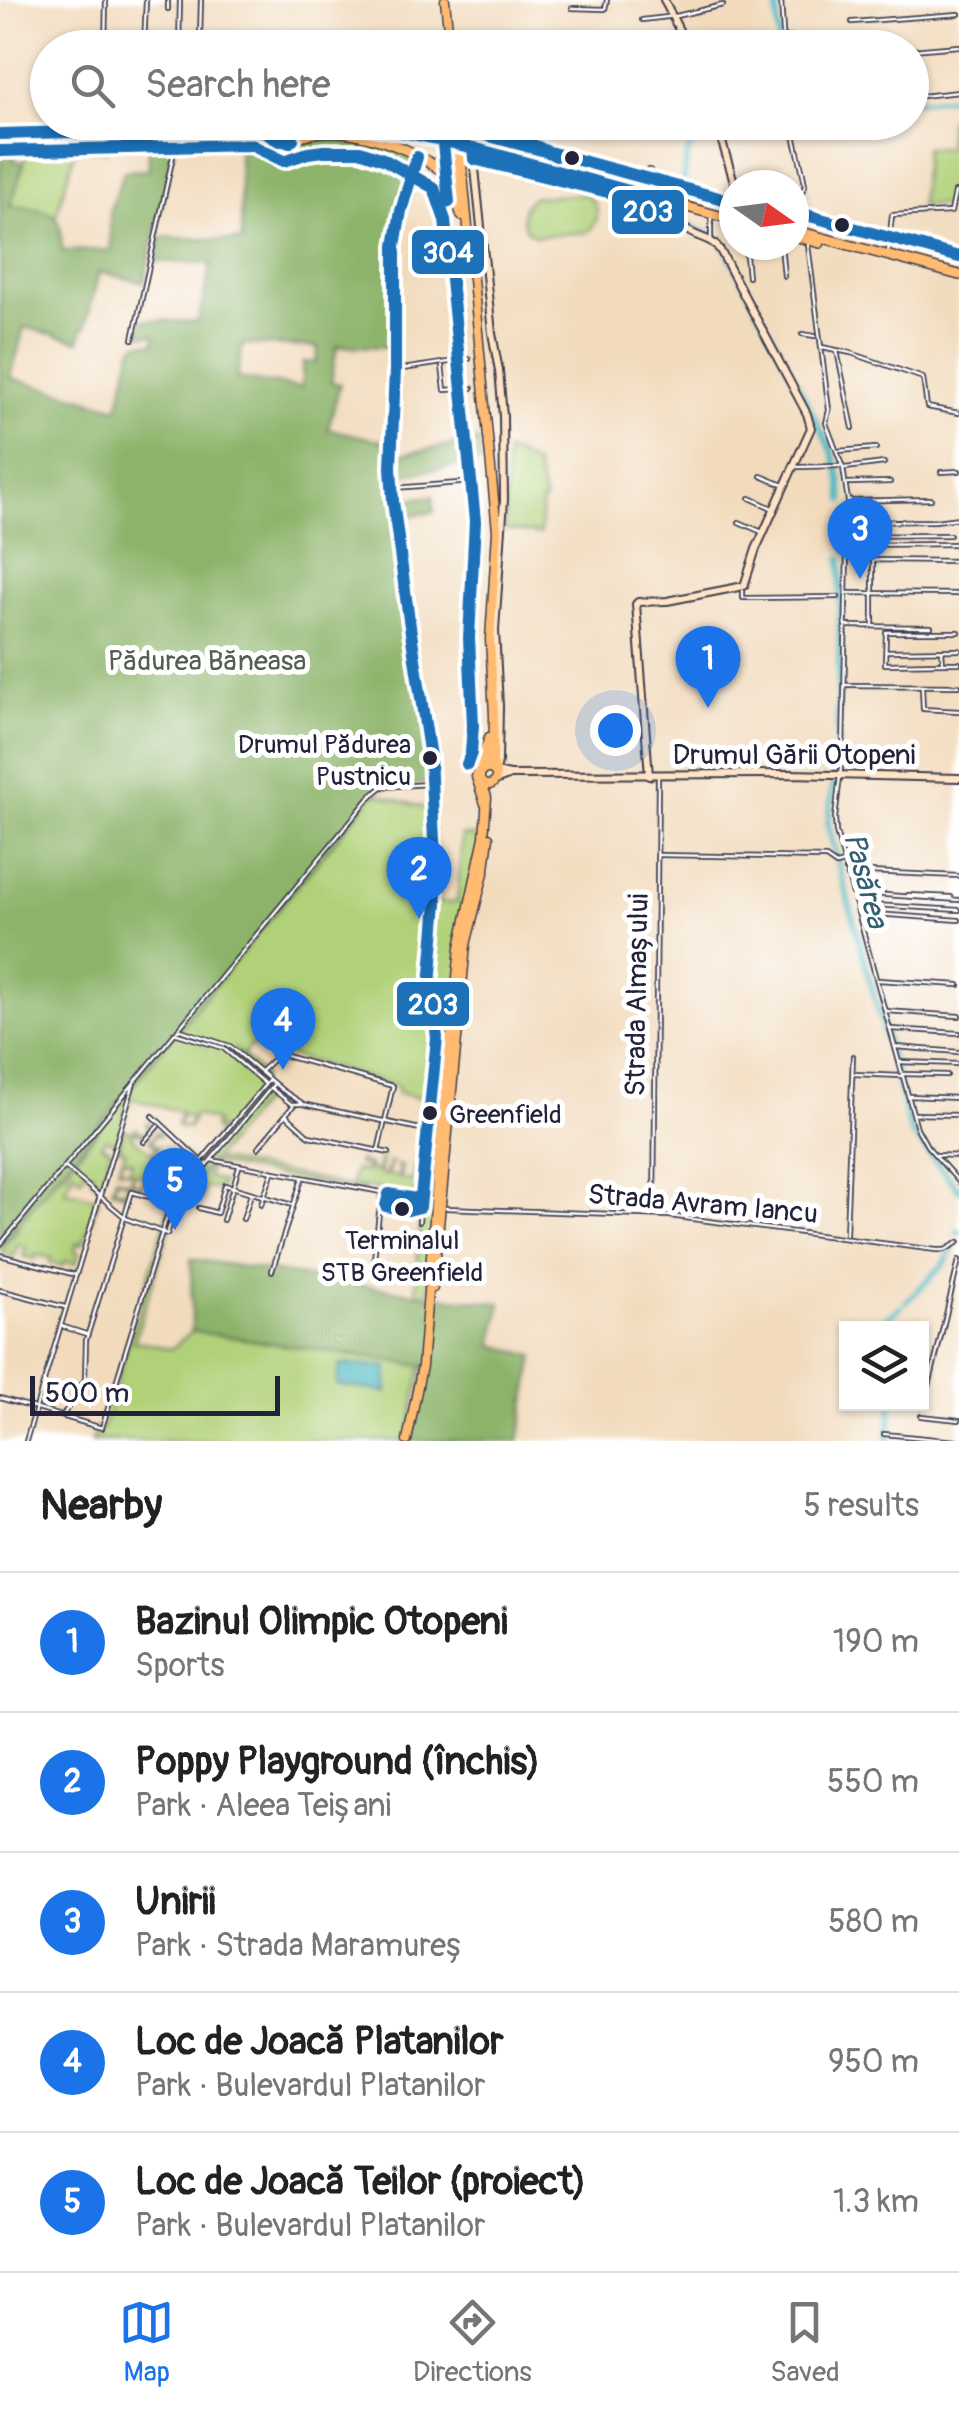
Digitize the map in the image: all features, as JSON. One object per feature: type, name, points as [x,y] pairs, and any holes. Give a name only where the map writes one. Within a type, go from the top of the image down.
[{"type":"highway","points":[[0,131],[30,129]]},
{"type":"highway","points":[[0,131],[30,130]]},
{"type":"highway","points":[[277,140],[296,140]]},
{"type":"highway","points":[[281,140],[289,143]]},
{"type":"highway","points":[[379,140],[441,167],[451,181],[462,216]]},
{"type":"highway","points":[[442,140],[719,213]]},
{"type":"highway","points":[[450,140],[460,170]]},
{"type":"highway","points":[[460,140],[615,184]]},
{"type":"highway","points":[[441,167],[451,150]]},
{"type":"highway","points":[[630,188],[648,185],[654,178],[667,199]]},
{"type":"highway","points":[[630,188],[650,202],[647,214]]},
{"type":"highway","points":[[630,188],[719,215]]},
{"type":"highway","points":[[647,214],[667,199]]},
{"type":"highway","points":[[809,236],[888,255],[959,278]]},
{"type":"highway","points":[[809,237],[959,278]]},
{"type":"main road","points":[[443,0],[446,30]]},
{"type":"main road","points":[[409,1441],[424,1383],[466,946],[487,858],[495,779],[490,639],[496,531],[454,140]]},
{"type":"main road","points":[[460,170],[470,273]]},
{"type":"main road","points":[[409,1441],[422,1366],[460,947],[479,869],[488,797],[480,776],[488,758],[491,690]]},
{"type":"main road","points":[[485,824],[485,802],[476,776],[489,737]]},
{"type":"main road","points":[[483,770],[490,768],[495,779]]},
{"type":"main road","points":[[482,782],[489,785],[495,779]]},
{"type":"street","points":[[105,30],[106,0]]},
{"type":"street","points":[[145,30],[146,0]]},
{"type":"street","points":[[168,0],[168,9]]},
{"type":"street","points":[[179,30],[180,0]]},
{"type":"street","points":[[200,30],[201,0]]},
{"type":"street","points":[[572,8],[605,9],[607,0]]},
{"type":"street","points":[[664,0],[679,30]]},
{"type":"street","points":[[781,0],[783,30]]},
{"type":"street","points":[[642,20],[724,5]]},
{"type":"street","points":[[852,22],[959,14]]},
{"type":"street","points":[[929,49],[959,46]]},
{"type":"street","points":[[929,95],[959,92]]},
{"type":"street","points":[[133,339],[175,140]]},
{"type":"street","points":[[473,140],[504,416],[504,500],[495,630],[499,723],[495,779]]},
{"type":"street","points":[[524,140],[563,159],[622,176],[649,172],[654,178]]},
{"type":"street","points":[[721,140],[730,170]]},
{"type":"street","points":[[795,140],[802,170]]},
{"type":"street","points":[[419,1222],[437,1034],[430,986],[437,903],[430,757],[392,489],[396,236],[421,159]]},
{"type":"street","points":[[474,159],[612,192],[639,213],[647,214]]},
{"type":"street","points":[[888,255],[892,215],[950,212],[955,192]]},
{"type":"street","points":[[667,199],[669,214],[690,232],[711,236]]},
{"type":"street","points":[[711,214],[711,236],[807,414],[810,428],[763,532],[741,596],[838,597]]},
{"type":"street","points":[[746,260],[748,277]]},
{"type":"street","points":[[782,260],[784,276]]},
{"type":"street","points":[[804,260],[820,348],[828,413],[824,423],[843,466],[848,501],[843,751],[834,824],[900,1075],[921,1137],[959,1182]]},
{"type":"street","points":[[802,334],[818,336]]},
{"type":"street","points":[[820,348],[837,349],[923,378],[927,407],[959,413]]},
{"type":"street","points":[[837,349],[853,428]]},
{"type":"street","points":[[395,370],[469,359]]},
{"type":"street","points":[[442,363],[444,390],[472,388]]},
{"type":"street","points":[[810,428],[824,423]]},
{"type":"street","points":[[837,451],[876,448]]},
{"type":"street","points":[[797,467],[884,463]]},
{"type":"street","points":[[941,472],[959,472]]},
{"type":"street","points":[[762,476],[784,485]]},
{"type":"street","points":[[392,489],[472,482]]},
{"type":"street","points":[[846,483],[890,482]]},
{"type":"street","points":[[750,498],[774,509]]},
{"type":"street","points":[[848,501],[930,499]]},
{"type":"street","points":[[848,522],[959,518]]},
{"type":"street","points":[[739,522],[763,532]]},
{"type":"street","points":[[848,536],[950,534]]},
{"type":"street","points":[[847,546],[959,544]]},
{"type":"street","points":[[873,626],[873,560],[959,561]]},
{"type":"street","points":[[654,776],[636,603],[744,586]]},
{"type":"street","points":[[847,593],[959,594]]},
{"type":"street","points":[[846,626],[931,627]]},
{"type":"street","points":[[959,632],[886,632],[886,664],[959,663]]},
{"type":"street","points":[[942,650],[942,663]]},
{"type":"street","points":[[886,651],[959,650]]},
{"type":"street","points":[[844,685],[959,686]]},
{"type":"street","points":[[922,686],[923,709],[959,711]]},
{"type":"street","name":"Drumul Gării Otopeni","points":[[495,779],[510,775],[959,778]]},
{"type":"street","name":"Strada Almașului","points":[[654,776],[658,854],[654,1214]]},
{"type":"street","points":[[0,1245],[374,793],[382,787],[431,784]]},
{"type":"street","points":[[658,854],[826,858],[836,865],[843,862]]},
{"type":"street","points":[[846,871],[959,876]]},
{"type":"street","points":[[852,893],[959,900]]},
{"type":"street","points":[[907,896],[951,897]]},
{"type":"street","points":[[856,904],[959,910]]},
{"type":"street","points":[[858,913],[959,920]]},
{"type":"street","points":[[876,980],[959,985]]},
{"type":"street","points":[[885,1011],[959,1016]]},
{"type":"street","points":[[890,1029],[959,1033]]},
{"type":"street","points":[[176,1031],[227,1044],[294,1104],[426,1130]]},
{"type":"street","points":[[176,1031],[226,1050],[268,1082]]},
{"type":"street","points":[[895,1047],[959,1052]]},
{"type":"street","points":[[260,1072],[279,1054],[393,1086],[378,1151]]},
{"type":"street","points":[[846,1237],[854,1056]]},
{"type":"street","points":[[899,1062],[959,1064]]},
{"type":"street","points":[[853,1074],[948,1075]]},
{"type":"street","points":[[26,1441],[134,1082]]},
{"type":"street","points":[[165,1233],[171,1203],[228,1125],[268,1082]]},
{"type":"street","points":[[272,1086],[303,1104]]},
{"type":"street","points":[[0,1398],[102,1428],[178,1201],[272,1086]]},
{"type":"street","points":[[908,1096],[959,1098]]},
{"type":"street","points":[[258,1148],[294,1104]]},
{"type":"street","points":[[913,1114],[959,1115]]},
{"type":"street","points":[[153,1116],[206,1165]]},
{"type":"street","points":[[286,1116],[309,1136],[388,1153]]},
{"type":"street","points":[[144,1142],[159,1124]]},
{"type":"street","points":[[936,1156],[959,1156]]},
{"type":"street","points":[[210,1160],[415,1198],[421,1195]]},
{"type":"street","points":[[224,1220],[240,1165]]},
{"type":"street","points":[[64,1166],[135,1224],[165,1233]]},
{"type":"street","points":[[262,1205],[272,1172]]},
{"type":"street","points":[[272,1272],[302,1177]]},
{"type":"street","points":[[198,1208],[217,1213],[225,1185],[294,1205]]},
{"type":"street","points":[[64,1415],[85,1379],[87,1335],[132,1192],[171,1203]]},
{"type":"street","points":[[373,1270],[381,1192]]},
{"type":"street","points":[[243,1220],[251,1193]]},
{"type":"street","name":"Strada Avram Iancu","points":[[441,1208],[654,1214],[936,1250],[959,1243]]},
{"type":"street","points":[[0,1255],[76,1275]]},
{"type":"street","points":[[929,1386],[959,1260]]},
{"type":"street","points":[[0,1290],[66,1307]]},
{"type":"street","points":[[60,1326],[87,1335]]},
{"type":"street","points":[[921,1416],[959,1420]]},
{"type":"street","points":[[884,1434],[956,1441]]},
{"type":"green space","points":[[949,120],[959,120],[951,206],[920,205],[925,148],[947,148]]},
{"type":"green space","name":"Pădurea Băneasa","points":[[21,133],[14,160],[24,163],[10,207],[33,208],[56,216],[62,251],[111,250],[110,210],[124,171],[149,170],[148,140],[174,140],[144,282],[99,272],[79,341],[24,327],[11,378],[118,408],[132,349],[139,343],[155,343],[155,335],[140,334],[143,320],[198,322],[211,264],[155,261],[160,237],[242,241],[238,140],[368,140],[417,157],[396,236],[395,347],[337,346],[331,382],[340,384],[328,429],[392,443],[392,456],[479,440],[481,462],[393,476],[392,465],[394,501],[433,496],[434,512],[396,518],[431,783],[378,789],[0,1245],[0,134]],"holes":[[[243,344],[318,347],[316,363],[303,362],[301,388],[237,378]]]},
{"type":"green space","points":[[31,140],[108,140],[105,152],[83,150],[82,146],[75,151],[56,216],[33,208],[9,208]]},
{"type":"green space","points":[[492,140],[524,140],[550,153],[622,176],[645,172],[673,197],[491,148]]},
{"type":"green space","points":[[584,194],[597,212],[595,223],[587,232],[536,236],[527,231],[522,212],[533,197]]},
{"type":"green space","points":[[506,452],[535,465],[545,501],[540,534],[505,530]]},
{"type":"green space","points":[[374,793],[432,810],[438,903],[457,902],[462,835],[484,837],[472,897],[428,1294],[416,1293],[420,1212],[387,1202],[381,1192],[418,1198],[421,1195],[437,1034],[427,1099],[397,1093],[398,1086],[252,1045],[244,1054],[246,1058],[234,1048],[264,1076],[261,1080],[232,1058],[261,1084],[258,1088],[267,1095],[214,1159],[364,1189],[363,1193],[212,1163],[207,1177],[222,1182],[219,1190],[205,1187],[200,1204],[182,1199],[213,1161],[210,1160],[177,1204],[134,1342],[171,1349],[192,1331],[422,1366],[407,1441],[92,1441],[96,1428],[102,1429],[171,1203],[221,1131],[215,1131],[216,1121],[194,1115],[188,1129],[191,1118],[181,1115],[178,1124],[184,1128],[177,1126],[180,1112],[130,1098],[116,1144],[106,1138],[101,1145],[111,1149],[101,1183],[91,1180],[93,1172],[86,1171],[81,1178],[68,1167],[98,1131],[95,1128]]},
{"type":"green space","points":[[147,1122],[153,1127],[144,1137],[137,1131],[132,1137],[152,1153],[156,1147],[149,1141],[158,1131],[161,1137],[157,1134],[151,1141],[159,1147],[154,1153],[162,1160],[168,1150],[189,1168],[170,1196],[153,1182],[156,1178],[148,1172],[145,1179],[144,1175],[134,1173],[132,1182],[141,1185],[143,1180],[142,1187],[129,1182],[132,1173],[125,1169],[130,1170],[132,1161],[123,1159],[123,1170],[118,1169],[125,1152],[119,1146],[117,1149],[124,1128],[131,1133],[136,1128],[144,1134],[149,1127]]},
{"type":"green space","points":[[418,1130],[423,1131],[413,1196],[351,1184],[354,1170],[366,1171],[367,1166],[358,1164],[360,1159],[360,1163],[369,1165],[368,1169],[377,1171],[382,1159],[379,1174],[386,1175],[389,1162],[392,1163],[388,1175],[398,1177],[400,1167],[395,1165],[402,1166],[400,1179],[414,1181]]},
{"type":"green space","points":[[64,1169],[73,1177],[64,1190],[99,1199],[83,1244],[77,1243],[76,1264],[65,1261],[63,1266],[50,1263],[51,1258],[23,1256],[26,1247],[18,1244],[14,1256],[3,1253],[1,1249],[18,1228],[15,1226]]},
{"type":"green space","points":[[116,1177],[129,1182],[127,1186],[117,1179],[114,1188],[125,1188],[125,1194],[112,1190]]},
{"type":"green space","points":[[191,1259],[501,1303],[493,1345],[534,1356],[519,1441],[412,1441],[426,1364],[192,1331]]},
{"type":"water","points":[[340,1364],[388,1367],[387,1392],[337,1385]]},
{"type":"waterway","name":"Pasărea","points":[[776,0],[778,30]]},
{"type":"waterway","points":[[929,100],[959,97]]},
{"type":"waterway","name":"Pasărea","points":[[681,195],[687,157],[695,140]]},
{"type":"waterway","name":"Pasărea","points":[[677,207],[676,213],[685,222],[716,236],[725,246],[832,451],[843,501]]},
{"type":"waterway","name":"Pasărea","points":[[842,525],[842,536]]},
{"type":"waterway","name":"Pasărea","points":[[841,558],[837,753],[828,825],[911,1132],[959,1190]]},
{"type":"waterway","name":"Pasărea","points":[[906,1302],[945,1263],[951,1251]]},
{"type":"waterway","name":"Pasărea","points":[[883,1321],[901,1307]]},
{"type":"waterway","name":"Pasărea","points":[[888,1441],[891,1411]]},
{"type":"transit line","name":"203","points":[[0,134],[30,133]]},
{"type":"transit line","name":"203","points":[[277,140],[293,140]]},
{"type":"transit line","name":"203","points":[[281,140],[289,143]]},
{"type":"transit line","name":"203","points":[[441,140],[473,148]]},
{"type":"transit line","name":"304","points":[[443,140],[449,202]]},
{"type":"transit line","points":[[505,140],[719,198]]},
{"type":"transit line","name":"203","points":[[524,140],[556,156]]},
{"type":"transit line","name":"304","points":[[0,151],[251,145],[284,161],[308,153],[360,151],[383,159],[434,188],[445,220],[475,521],[469,638],[473,725],[467,764]]},
{"type":"transit line","name":"203","points":[[473,148],[629,191],[647,199],[651,206],[646,214],[612,193],[474,159],[473,148]]},
{"type":"transit line","name":"203","points":[[417,157],[395,246],[391,467],[430,757],[437,903],[430,985],[437,1038],[420,1207],[408,1210],[386,1206],[389,1194],[415,1199],[421,1195]]},
{"type":"transit line","points":[[809,216],[959,257]]},
{"type":"place","name":"Unirii","points":[[860,579]]},
{"type":"place","name":"Bazinul Olimpic Otopeni","points":[[708,708]]},
{"type":"place","name":"Drumul Pădurea Pustnicu","points":[[430,758]]},
{"type":"place","name":"Poppy Playground (închis)","points":[[419,919]]},
{"type":"place","name":"Loc de Joacă Platanilor","points":[[283,1070]]},
{"type":"place","name":"Greenfield","points":[[430,1113]]},
{"type":"place","name":"Terminalul STB Greenfield","points":[[402,1209]]},
{"type":"place","name":"Loc de Joacă Teilor (proiect)","points":[[175,1230]]}]
